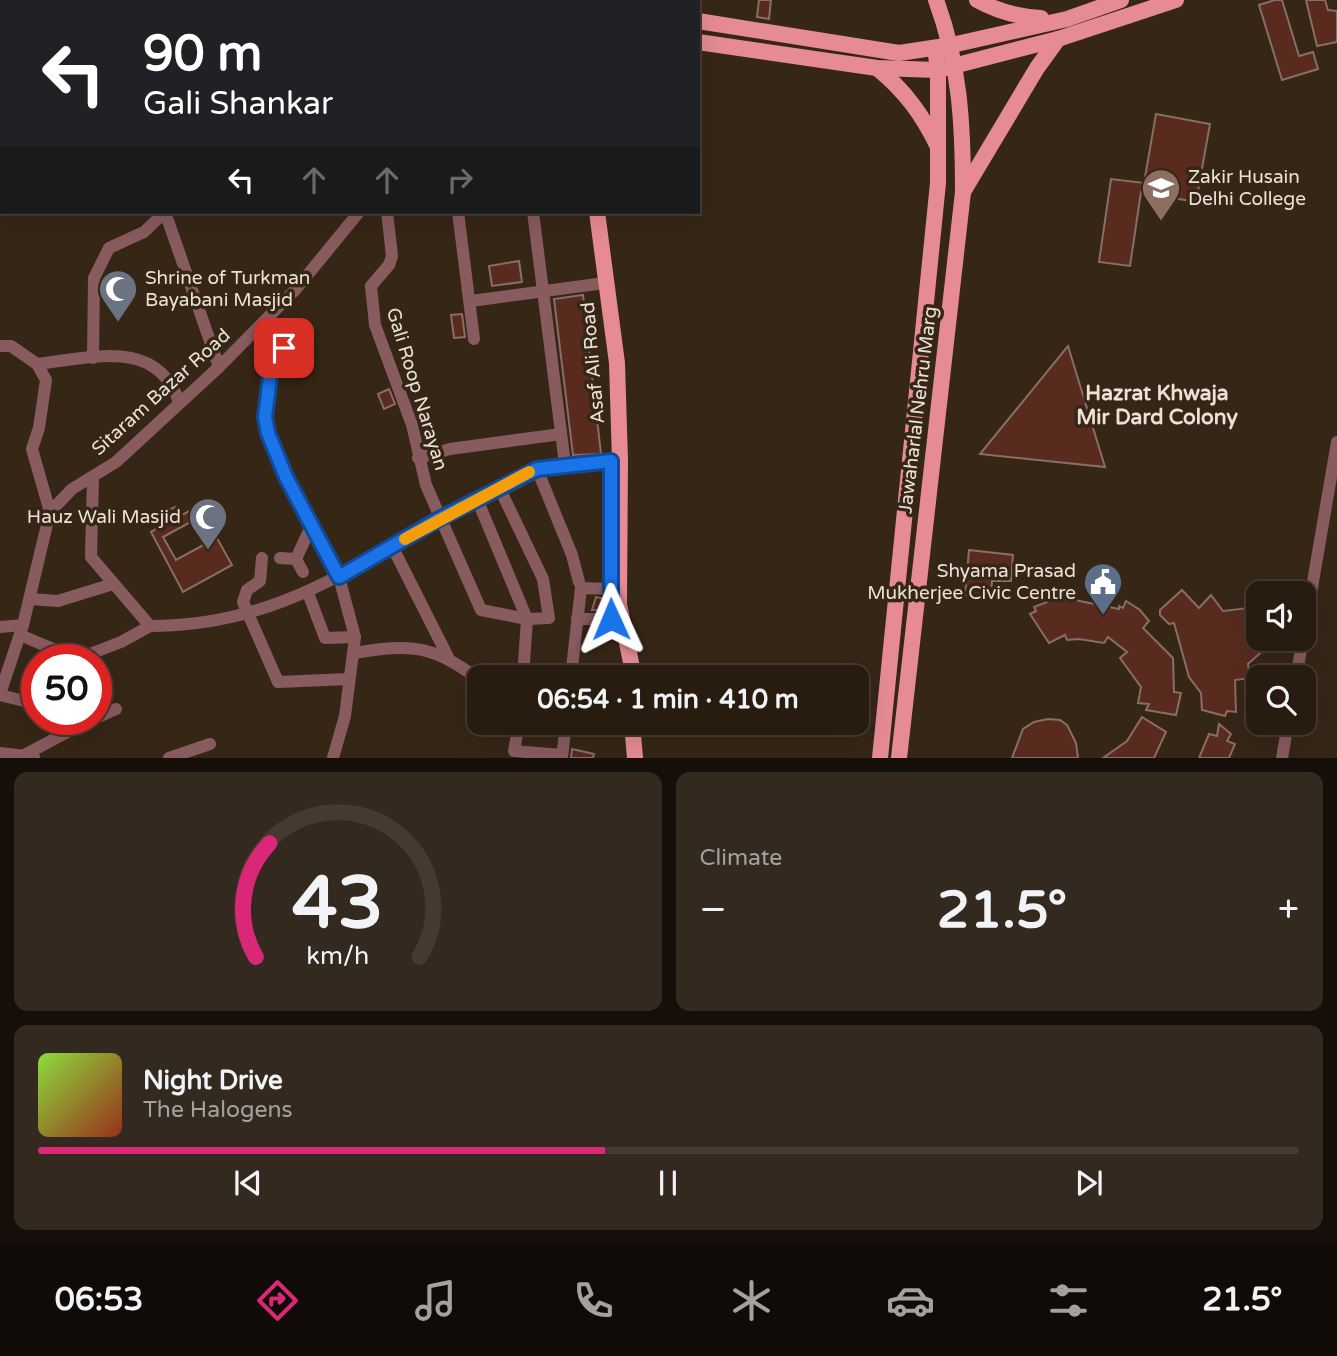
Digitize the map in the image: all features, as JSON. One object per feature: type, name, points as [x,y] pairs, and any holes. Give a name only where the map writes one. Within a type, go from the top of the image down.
[{"type":"main road","name":"Jawaharlal Nehru Marg","points":[[899,758],[963,192],[963,141],[956,66],[952,45],[936,0]]},
{"type":"main road","points":[[977,0],[993,9],[1024,18],[1067,19]]},
{"type":"main road","points":[[700,21],[899,52],[952,45],[1067,19],[1121,0]]},
{"type":"main road","points":[[700,42],[877,68],[939,69],[1058,39],[1176,0]]},
{"type":"main road","points":[[963,192],[1037,68],[1058,39]]},
{"type":"main road","name":"Jawaharlal Nehru Marg","points":[[880,758],[940,152],[939,69],[935,48]]},
{"type":"main road","points":[[877,68],[901,88],[921,112],[940,152]]},
{"type":"main road","name":"Asaf Ali Road","points":[[587,214],[607,364],[611,461],[611,619],[621,665]]},
{"type":"main road","name":"Asaf Ali Road","points":[[597,214],[617,363],[620,461],[619,604],[632,665]]},
{"type":"main road","points":[[633,735],[635,758]]},
{"type":"main road","points":[[643,735],[645,758]]},
{"type":"street","points":[[93,358],[94,278],[109,248],[144,232],[163,214]]},
{"type":"street","points":[[166,214],[219,367]]},
{"type":"street","name":"Sitaram Bazar Road","points":[[50,512],[57,501],[72,489],[116,462],[219,367],[296,289],[357,214]]},
{"type":"street","name":"Gali Roop Narayan","points":[[387,214],[392,256],[371,286],[370,298],[383,355],[402,395],[418,458],[439,519],[481,610],[527,619]]},
{"type":"street","points":[[458,214],[474,339]]},
{"type":"street","points":[[533,214],[565,464]]},
{"type":"street","points":[[471,301],[597,284]]},
{"type":"street","points":[[265,321],[284,348],[271,369],[265,417],[268,433],[276,456],[339,577],[355,637],[345,716],[333,758]]},
{"type":"street","points":[[0,346],[10,346],[37,364],[46,380],[39,428],[32,449],[50,512],[22,630],[0,695],[21,700]]},
{"type":"street","points":[[37,364],[111,355],[143,359],[173,382],[179,402]]},
{"type":"street","points":[[418,458],[450,449],[561,434]]},
{"type":"street","points":[[1313,581],[1337,442]]},
{"type":"street","points":[[0,627],[22,630],[77,659],[121,642],[150,626],[190,626],[247,614],[308,593],[439,519],[537,469],[611,461]]},
{"type":"street","points":[[537,469],[572,555],[580,585],[572,665]]},
{"type":"street","points":[[93,478],[91,557],[150,626]]},
{"type":"street","points":[[499,487],[543,579],[549,618],[527,619]]},
{"type":"street","points":[[477,499],[527,619],[524,665]]},
{"type":"street","points":[[296,559],[312,524]]},
{"type":"street","points":[[392,546],[448,657]]},
{"type":"street","points":[[262,558],[260,581],[243,596],[247,614],[278,682],[349,679]]},
{"type":"street","points":[[280,558],[296,559]]},
{"type":"street","points":[[296,559],[303,572]]},
{"type":"street","points":[[30,599],[58,601],[113,584]]},
{"type":"street","points":[[580,585],[610,589]]},
{"type":"street","points":[[308,593],[325,638],[355,637]]},
{"type":"street","points":[[577,620],[611,619]]},
{"type":"street","points":[[354,653],[402,646],[448,657],[467,671]]},
{"type":"street","points":[[112,711],[116,709]]},
{"type":"street","points":[[0,752],[30,756],[60,735]]},
{"type":"street","points":[[517,735],[514,751],[562,757],[565,735]]},
{"type":"street","points":[[1282,758],[1286,735]]},
{"type":"street","points":[[169,758],[210,744]]},
{"type":"building","points":[[759,0],[771,0],[769,19],[757,17]]},
{"type":"building","points":[[1282,0],[1299,56],[1313,52],[1318,69],[1282,80],[1259,5]]},
{"type":"building","points":[[1306,0],[1325,0],[1328,10],[1337,11],[1337,42],[1317,46]]},
{"type":"building","points":[[1156,114],[1210,124],[1196,202],[1141,192],[1130,266],[1099,262],[1111,179],[1144,183]]},
{"type":"building","points":[[519,261],[522,282],[492,286],[489,266]]},
{"type":"building","points":[[583,295],[601,454],[573,455],[554,299]]},
{"type":"building","points":[[462,314],[465,337],[454,338],[451,315]]},
{"type":"building","points":[[1068,346],[1105,467],[980,454]]},
{"type":"building","points":[[389,389],[395,404],[384,409],[378,394]]},
{"type":"building","name":"Hauz Wali Masjid","points":[[199,506],[232,565],[183,592],[151,532],[170,521],[165,512],[175,507],[180,516]],"holes":[[[196,519],[209,542],[176,560],[163,537]]]},
{"type":"building","points":[[969,550],[1013,555],[1011,581],[992,581],[991,598],[965,595]]},
{"type":"building","points":[[1182,590],[1199,608],[1211,595],[1223,611],[1246,608],[1246,651],[1263,651],[1246,665],[1246,679],[1235,680],[1236,712],[1227,711],[1225,716],[1202,710],[1201,693],[1189,677],[1174,623],[1169,624],[1160,615],[1160,610]]},
{"type":"building","points":[[596,597],[605,599],[601,610],[592,610]]},
{"type":"building","points":[[1060,597],[1119,609],[1119,606],[1123,608],[1126,601],[1140,610],[1149,621],[1143,628],[1173,658],[1174,692],[1181,693],[1176,715],[1146,710],[1149,704],[1138,703],[1141,687],[1120,658],[1127,652],[1108,637],[1104,643],[1067,640],[1065,635],[1049,643],[1030,614],[1036,611],[1034,607]]},
{"type":"building","points":[[1142,717],[1166,732],[1154,758],[1103,758],[1127,741]]},
{"type":"building","points":[[1060,720],[1067,725],[1076,743],[1078,758],[1012,758],[1023,729],[1034,722]]},
{"type":"building","points":[[1219,724],[1231,734],[1227,741],[1235,744],[1229,758],[1199,758],[1209,734],[1217,736]]},
{"type":"building","points":[[572,749],[594,754],[593,758],[571,758]]},
{"type":"slow traffic","points":[[405,539],[529,472]]},
{"type":"place","name":"Zakir Husain Delhi College","points":[[1161,222]]},
{"type":"place","name":"Shrine of Turkman Bayabani Masjid","points":[[118,323]]},
{"type":"place","name":"Hauz Wali Masjid","points":[[208,551]]},
{"type":"place","name":"Shyama Prasad Mukherjee Civic Centre","points":[[1103,616]]},
{"type":"district","name":"Hazrat Khwaja Mir Dard Colony","points":[[1157,405]]},
{"type":"route","points":[[284,348],[271,369],[265,405],[268,433],[286,477],[339,577],[439,519],[537,469],[611,461],[611,619]]}]
